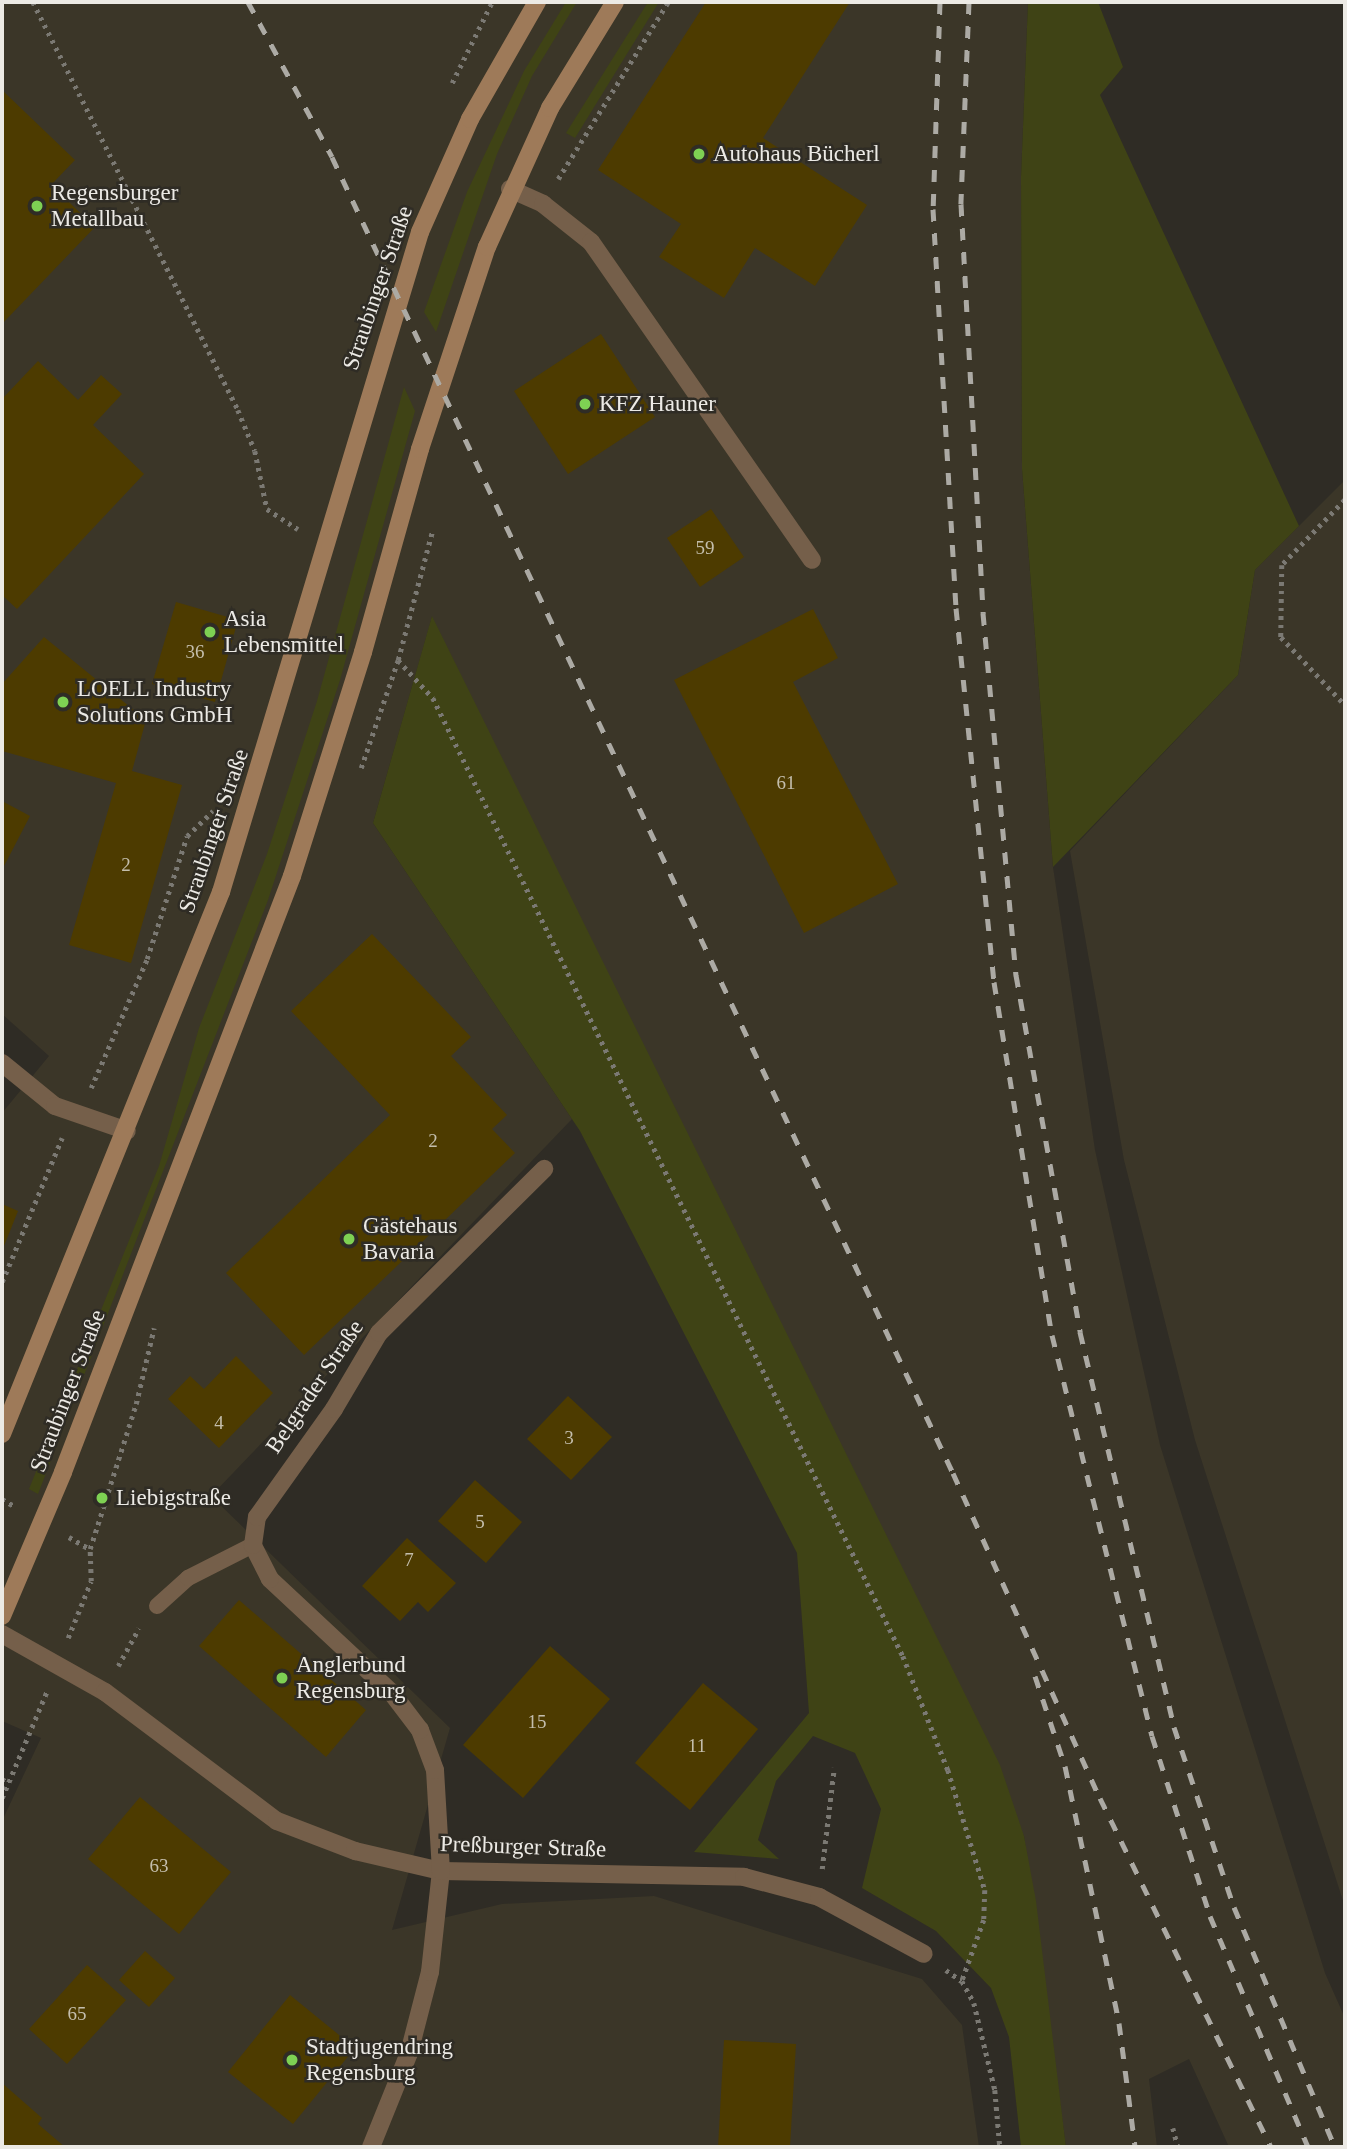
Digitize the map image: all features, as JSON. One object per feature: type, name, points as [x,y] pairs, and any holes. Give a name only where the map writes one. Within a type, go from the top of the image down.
[{"type":"main road","name":"Straubinger Straße","points":[[2,1434],[127,1131],[225,880],[420,232],[470,119],[537,2]]},
{"type":"main road","name":"Straubinger Straße","points":[[2,1616],[63,1472],[292,876],[429,424],[510,189],[550,107],[615,2]]},
{"type":"street","points":[[510,189],[543,204],[591,242],[812,560]]},
{"type":"street","points":[[2,1063],[55,1106],[127,1131]]},
{"type":"street","name":"Belgrader Straße","points":[[253,1545],[257,1517],[271,1491],[302,1457],[379,1333],[544,1169]]},
{"type":"street","points":[[253,1545],[270,1578],[391,1692],[420,1730],[435,1770],[441,1871],[430,1972],[409,2053],[371,2147]]},
{"type":"street","name":"Preßburger Straße","points":[[2,1634],[105,1692],[277,1821],[355,1851],[441,1871],[744,1877],[819,1897],[923,1954]]},
{"type":"lane","points":[[158,1606],[188,1578],[253,1545]]},
{"type":"path","points":[[33,2],[238,410],[255,451],[267,509],[298,529]]},
{"type":"path","points":[[448,92],[492,2]]},
{"type":"path","points":[[1345,500],[1282,565],[1281,637],[1345,705]]},
{"type":"path","points":[[295,542],[302,516]]},
{"type":"path","points":[[398,660],[433,698],[903,1656],[948,1770],[985,1890],[984,1920],[962,1981]]},
{"type":"path","points":[[2,1282],[58,1145],[104,1066],[142,971],[187,836],[218,806]]},
{"type":"path","points":[[105,1692],[142,1621],[158,1606]]},
{"type":"path","points":[[2,1798],[58,1666]]},
{"type":"path","points":[[819,1897],[834,1768]]},
{"type":"path","points":[[2,1779],[9,1783]]},
{"type":"path","points":[[923,1954],[962,1981],[974,2003],[995,2090],[1000,2147]]},
{"type":"path","points":[[1172,2128],[1178,2147]]},
{"type":"shaded area","points":[[2,2],[1028,2],[1021,177],[1022,469],[1053,867],[1095,1150],[1160,1445],[1325,1973],[1345,2018],[1345,2147],[1229,2147],[1189,2059],[1149,2079],[1157,2147],[1066,2147],[1024,1836],[432,617],[373,823],[572,1119],[211,1496],[450,1728],[392,1930],[502,1904],[654,1896],[922,1979],[962,2025],[979,2147],[2,2147],[2,1821],[41,1738],[2,1721],[2,1113],[49,1056],[2,1014]]},
{"type":"shaded area","points":[[1345,480],[1345,1907],[1195,1440],[1124,1160],[1070,851],[1238,675],[1255,570]]},
{"type":"green space","points":[[566,2],[577,2],[532,76],[497,154],[436,332],[424,312],[467,192],[524,71]]},
{"type":"green space","points":[[648,2],[659,2],[575,138],[566,133]]},
{"type":"green space","points":[[1028,2],[1098,2],[1123,67],[1100,95],[1299,526],[1255,570],[1238,675],[1053,867],[1022,469],[1021,177]]},
{"type":"green space","points":[[404,387],[415,411],[340,680],[268,900],[38,1494],[29,1489],[159,1166],[199,1028],[267,854],[317,701]]},
{"type":"green space","points":[[432,616],[1000,1765],[1024,1836],[1036,1901],[1066,2147],[1021,2147],[1009,2037],[991,1988],[936,1931],[862,1888],[881,1809],[855,1753],[813,1736],[776,1781],[758,1840],[779,1859],[694,1852],[809,1713],[797,1553],[580,1131],[373,823]]},
{"type":"building","name":"Autohaus Bücherl","points":[[706,2],[850,2],[763,138],[867,205],[815,286],[755,248],[724,298],[659,257],[681,224],[598,170]]},
{"type":"building","name":"Regensburger Metallbau","points":[[2,90],[75,160],[51,185],[95,227],[2,324]]},
{"type":"building","name":"KFZ Hauner","points":[[601,334],[655,417],[568,474],[514,391]]},
{"type":"building","points":[[38,361],[78,400],[101,375],[122,394],[93,425],[144,474],[17,609],[2,595],[2,399]]},
{"type":"building","points":[[711,509],[744,557],[700,587],[667,538]]},
{"type":"building","points":[[176,602],[238,620],[215,702],[152,684]]},
{"type":"building","points":[[813,609],[838,658],[793,682],[898,884],[804,933],[674,680]]},
{"type":"building","points":[[44,637],[146,720],[132,771],[182,785],[131,963],[69,945],[116,783],[2,751],[2,684]]},
{"type":"building","points":[[2,801],[30,816],[2,870]]},
{"type":"building","points":[[372,934],[471,1037],[451,1056],[507,1115],[492,1129],[515,1153],[304,1355],[226,1273],[390,1115],[291,1011]]},
{"type":"building","points":[[2,1204],[18,1211],[2,1251]]},
{"type":"building","points":[[236,1356],[273,1393],[219,1448],[168,1399],[190,1376],[204,1389]]},
{"type":"building","points":[[568,1396],[612,1437],[571,1480],[527,1439]]},
{"type":"building","points":[[475,1480],[522,1522],[486,1563],[438,1521]]},
{"type":"building","points":[[407,1538],[456,1583],[428,1612],[418,1602],[400,1621],[362,1586]]},
{"type":"building","name":"Anglerbund Regensburg","points":[[239,1600],[366,1710],[326,1757],[199,1646]]},
{"type":"building","points":[[550,1646],[610,1699],[523,1798],[463,1745]]},
{"type":"building","points":[[703,1683],[758,1729],[690,1810],[635,1763]]},
{"type":"building","points":[[140,1797],[231,1872],[179,1934],[88,1859]]},
{"type":"building","points":[[145,1951],[175,1978],[149,2007],[119,1980]]},
{"type":"building","points":[[87,1965],[126,2000],[67,2064],[29,2029]]},
{"type":"building","name":"Stadtjugendring Regensburg","points":[[290,1995],[355,2048],[293,2124],[228,2072]]},
{"type":"building","points":[[724,2040],[796,2044],[790,2147],[718,2147]]},
{"type":"building","points":[[2,2083],[42,2118],[38,2124],[65,2147],[2,2147]]},
{"type":"railway","points":[[248,2],[332,157],[953,1473],[1100,1798],[1271,2147]]},
{"type":"railway","points":[[940,2],[933,209],[956,608],[994,982],[1052,1335],[1152,1736],[1210,1916],[1308,2147]]},
{"type":"railway","points":[[969,2],[961,204],[983,613],[1016,975],[1080,1332],[1174,1727],[1234,1907],[1335,2147]]},
{"type":"railway","points":[[1035,1676],[1065,1766],[1119,2023],[1135,2147]]},
{"type":"place","name":"Autohaus Bücherl","points":[[699,154]]},
{"type":"place","name":"Regensburger Metallbau","points":[[37,206]]},
{"type":"place","name":"KFZ Hauner","points":[[585,404]]},
{"type":"place","name":"Asia Lebensmittel","points":[[210,632]]},
{"type":"place","name":"LOELL Industry Solutions GmbH","points":[[63,702]]},
{"type":"place","name":"Gästehaus Bavaria","points":[[349,1239]]},
{"type":"place","name":"Liebigstraße","points":[[102,1498]]},
{"type":"place","name":"Anglerbund Regensburg","points":[[282,1678]]},
{"type":"place","name":"Stadtjugendring Regensburg","points":[[292,2060]]}]
